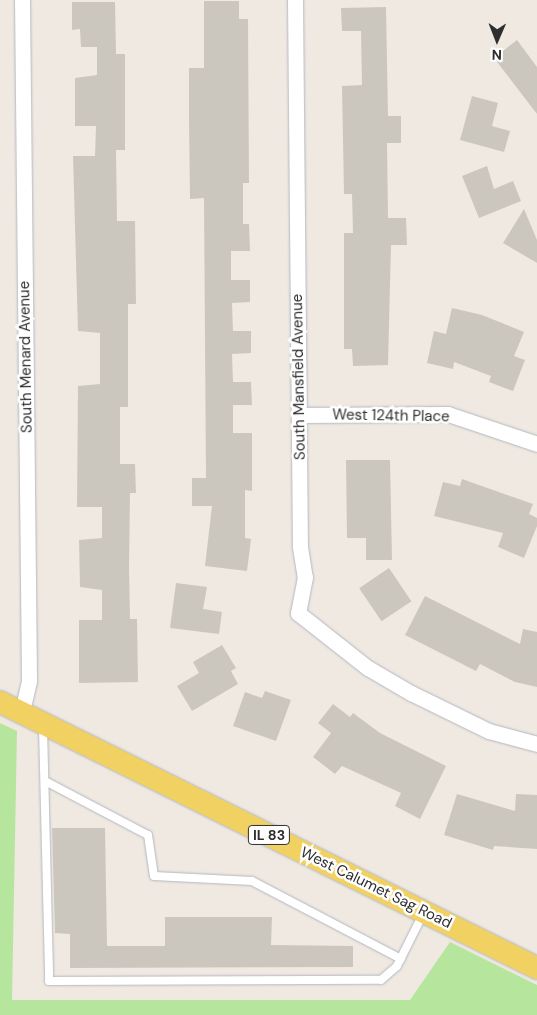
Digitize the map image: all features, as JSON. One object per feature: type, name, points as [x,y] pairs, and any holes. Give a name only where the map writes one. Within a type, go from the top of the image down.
[{"type":"main road","name":"West Calumet Sag Road","points":[[0,702],[537,968]]},
{"type":"street","name":"South Menard Avenue","points":[[22,0],[29,681],[22,712]]},
{"type":"street","name":"South Mansfield Avenue","points":[[295,0],[300,547],[305,576],[298,612],[368,668],[411,693],[488,731],[537,744]]},
{"type":"street","name":"West 124th Place","points":[[300,415],[448,414],[537,444]]},
{"type":"lane","points":[[43,723],[49,981],[381,980],[401,958],[424,912]]},
{"type":"lane","points":[[45,781],[148,834],[154,876],[252,880],[401,958]]},
{"type":"green space","points":[[0,723],[17,731],[12,1000],[410,1000],[450,942],[537,985],[537,1015],[0,1015]]},
{"type":"building","points":[[204,1],[239,1],[239,19],[248,19],[249,183],[243,183],[243,224],[249,224],[250,251],[231,251],[231,280],[250,280],[250,302],[232,303],[233,331],[251,331],[251,353],[232,354],[233,382],[251,382],[252,405],[233,405],[233,433],[252,433],[252,491],[245,490],[245,538],[251,539],[247,571],[205,566],[212,506],[192,506],[192,478],[206,478],[204,198],[190,199],[189,68],[204,68]]},
{"type":"building","points":[[72,2],[115,2],[116,54],[125,54],[125,150],[116,150],[117,221],[135,221],[136,304],[128,304],[128,407],[120,407],[120,464],[135,464],[136,493],[130,493],[129,567],[130,619],[137,619],[138,682],[79,683],[79,620],[102,620],[102,590],[80,587],[79,540],[102,538],[102,507],[77,507],[78,386],[100,384],[100,333],[78,331],[73,156],[95,156],[96,126],[75,126],[75,78],[97,75],[97,47],[81,47],[80,29],[72,30]]},
{"type":"building","points":[[386,7],[388,116],[401,116],[401,143],[387,143],[388,218],[406,218],[407,245],[391,245],[388,365],[353,366],[352,349],[344,349],[344,233],[353,233],[352,194],[344,194],[342,86],[362,85],[361,31],[342,31],[341,8]]},
{"type":"building","points":[[517,40],[537,67],[537,114],[494,58]]},
{"type":"building","points":[[472,96],[498,103],[492,126],[510,131],[504,152],[460,140]]},
{"type":"building","points":[[487,166],[494,189],[513,181],[521,201],[479,218],[462,176]]},
{"type":"building","points":[[524,209],[537,240],[537,263],[503,243]]},
{"type":"building","points":[[452,308],[482,315],[524,332],[514,356],[525,360],[513,391],[489,382],[491,376],[454,362],[453,369],[427,363],[434,331],[446,334]]},
{"type":"building","points":[[346,460],[390,460],[392,560],[366,560],[366,538],[347,538]]},
{"type":"building","points":[[462,479],[533,504],[529,514],[537,518],[537,526],[524,558],[498,547],[503,533],[434,516],[443,482],[460,486]]},
{"type":"building","points":[[389,568],[411,601],[382,621],[359,588]]},
{"type":"building","points":[[176,583],[207,587],[203,609],[222,612],[219,634],[170,628]]},
{"type":"building","points":[[425,596],[520,644],[523,629],[537,632],[537,687],[515,682],[480,664],[476,671],[405,635]]},
{"type":"building","points":[[222,645],[236,668],[231,671],[238,684],[192,711],[177,686],[199,673],[193,662]]},
{"type":"building","points":[[265,691],[291,700],[276,741],[233,726],[245,692],[262,698]]},
{"type":"building","points":[[333,704],[350,717],[353,713],[380,733],[446,766],[420,819],[395,806],[401,793],[342,766],[335,774],[313,757],[331,733],[318,723]]},
{"type":"building","points":[[457,794],[515,811],[516,794],[537,795],[537,849],[494,846],[493,850],[444,835]]},
{"type":"building","points":[[52,828],[105,828],[107,946],[165,946],[165,917],[272,917],[271,945],[353,946],[353,967],[70,968],[70,934],[55,933]]}]
